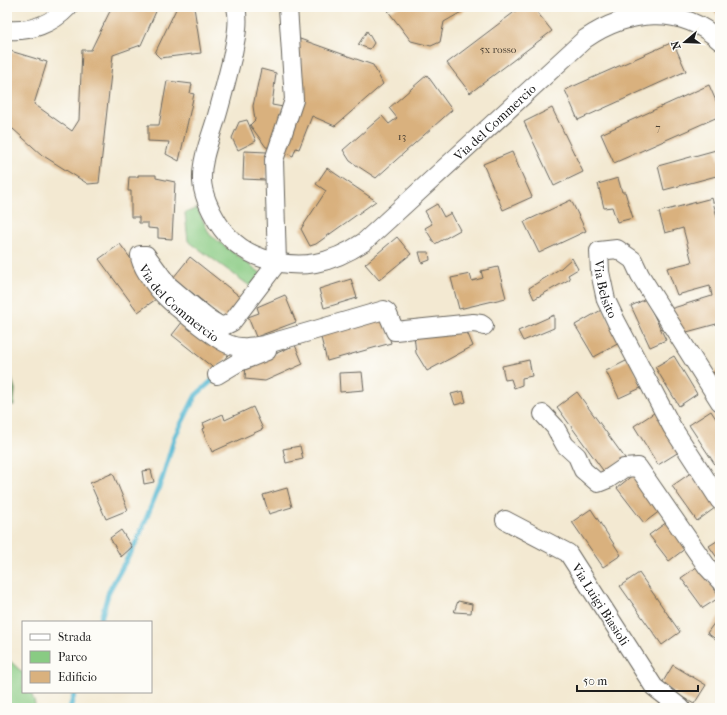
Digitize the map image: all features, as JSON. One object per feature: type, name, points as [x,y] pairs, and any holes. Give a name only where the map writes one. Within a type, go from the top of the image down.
[{"type":"street","points":[[7,30],[17,31],[36,28],[49,22],[68,7]]},
{"type":"street","name":"Via del Commercio","points":[[236,7],[237,23],[234,46],[224,93],[204,158],[202,180],[205,196],[222,230],[237,245],[252,255],[277,263],[296,266],[317,263],[349,252],[364,242],[585,39],[608,25],[635,17],[656,15],[678,17],[700,25],[720,40]]},
{"type":"street","points":[[277,263],[274,160],[294,100],[288,7]]},
{"type":"street","name":"Via Belsito","points":[[720,402],[640,275],[633,260],[617,248],[599,251],[600,272],[606,300],[616,322],[672,427],[720,501]]},
{"type":"street","name":"Via del Commercio","points":[[277,263],[232,322],[222,327],[207,318],[168,285],[146,255],[140,255],[140,259],[163,294],[218,339],[228,345],[250,348],[384,310],[387,312],[396,331],[473,323],[484,326]]},
{"type":"street","name":"Via del Commercio","points":[[217,375],[237,363],[270,350],[278,341]]},
{"type":"street","points":[[543,414],[555,427],[565,444],[577,456],[583,470],[598,482],[608,479],[624,468],[638,467],[708,568],[720,581]]},
{"type":"street","name":"Via Luigi Biasioli","points":[[505,520],[568,553],[654,687],[681,708]]},
{"type":"green space","points":[[197,208],[210,235],[262,274],[254,289],[188,241],[185,213]]},
{"type":"green space","points":[[7,362],[15,389],[14,405],[7,406]]},
{"type":"green space","points":[[7,658],[22,672],[22,693],[31,693],[35,704],[34,708],[7,708]]},
{"type":"building","points":[[112,7],[158,7],[141,45],[113,55],[99,183],[88,184],[42,155],[13,129],[7,127],[7,50],[47,62],[34,104],[72,131],[79,120],[82,50],[91,50]]},
{"type":"building","points":[[177,7],[194,7],[201,53],[160,58],[155,53]]},
{"type":"building","points":[[399,7],[470,7],[444,22],[440,42],[431,46],[411,41],[388,11]]},
{"type":"building","points":[[521,7],[533,7],[552,31],[470,93],[447,63]]},
{"type":"building","points":[[708,7],[720,7],[720,17]]},
{"type":"building","points":[[367,31],[374,43],[370,49],[358,45]]},
{"type":"building","points":[[300,39],[373,65],[383,84],[335,126],[312,116],[299,149],[296,148],[293,156],[284,152]]},
{"type":"building","points":[[673,42],[686,71],[578,120],[565,90]]},
{"type":"building","points":[[261,69],[276,73],[272,105],[283,107],[273,148],[266,147],[250,125],[255,120],[253,106]]},
{"type":"building","points":[[427,75],[452,110],[376,178],[350,161],[343,150],[382,116],[389,124],[397,118],[389,108]]},
{"type":"building","points":[[167,81],[192,84],[190,93],[194,94],[179,161],[166,154],[169,142],[148,141],[148,125],[159,125]]},
{"type":"building","points":[[709,85],[720,110],[720,116],[614,163],[601,134]]},
{"type":"building","points":[[552,108],[583,172],[554,186],[524,122]]},
{"type":"building","points":[[247,120],[256,141],[238,150],[232,138],[239,122]]},
{"type":"building","points":[[716,150],[720,165],[720,175],[664,190],[658,166]]},
{"type":"building","points":[[244,151],[267,152],[266,180],[243,179]]},
{"type":"building","points":[[512,152],[532,197],[503,210],[483,164]]},
{"type":"building","points":[[327,168],[376,201],[316,244],[310,246],[301,229],[326,191],[316,184]]},
{"type":"building","points":[[138,175],[156,175],[156,178],[175,182],[172,239],[158,238],[158,229],[148,228],[148,223],[139,223],[139,217],[131,217],[131,191],[128,191],[129,177],[138,177]]},
{"type":"building","points":[[618,178],[622,192],[625,192],[633,218],[617,222],[612,207],[604,208],[598,184]]},
{"type":"building","points":[[712,198],[720,228],[720,323],[683,333],[670,309],[712,296],[710,286],[677,295],[667,268],[692,262],[683,228],[665,233],[659,212]]},
{"type":"building","points":[[571,200],[586,231],[539,253],[524,222]]},
{"type":"building","points":[[437,204],[444,217],[451,213],[460,230],[435,244],[425,228],[432,224],[425,211]]},
{"type":"building","points":[[397,237],[411,254],[379,280],[365,264]]},
{"type":"building","points":[[120,244],[159,297],[138,312],[99,259]]},
{"type":"building","points":[[419,252],[429,252],[430,260],[422,263]]},
{"type":"building","points":[[190,257],[243,299],[227,320],[173,278]]},
{"type":"building","points":[[572,258],[578,269],[568,275],[570,279],[534,299],[529,288],[561,268]]},
{"type":"building","points":[[498,267],[506,298],[459,309],[451,278],[470,274],[472,281],[483,278],[481,271]]},
{"type":"building","points":[[351,279],[357,298],[324,308],[319,289]]},
{"type":"building","points":[[285,295],[296,322],[256,337],[248,317],[259,313],[257,307]]},
{"type":"building","points":[[646,299],[666,340],[650,347],[631,306]]},
{"type":"building","points":[[603,309],[621,342],[594,357],[575,325]]},
{"type":"building","points":[[554,315],[554,328],[523,341],[518,331]]},
{"type":"building","points":[[187,316],[231,351],[216,370],[172,335]]},
{"type":"building","points":[[383,316],[391,343],[327,361],[320,334]]},
{"type":"building","points":[[467,332],[473,346],[427,371],[416,353],[414,335]]},
{"type":"building","points":[[295,345],[303,364],[265,381],[245,379],[246,362],[257,362]]},
{"type":"building","points":[[674,356],[697,394],[679,406],[655,367]]},
{"type":"building","points":[[630,359],[643,387],[619,398],[606,371]]},
{"type":"building","points":[[529,360],[532,376],[522,378],[522,385],[514,388],[511,379],[505,380],[502,366]]},
{"type":"building","points":[[720,368],[720,387],[710,375]]},
{"type":"building","points":[[362,372],[364,390],[340,392],[339,373]]},
{"type":"building","points":[[463,391],[466,402],[455,405],[451,394]]},
{"type":"building","points":[[577,392],[625,458],[605,473],[557,407]]},
{"type":"building","points":[[253,407],[263,429],[212,452],[202,429],[205,428],[203,423],[223,414],[225,420]]},
{"type":"building","points":[[657,411],[682,450],[658,465],[634,426]]},
{"type":"building","points":[[711,411],[720,425],[720,472],[689,425]]},
{"type":"building","points":[[300,446],[303,459],[286,463],[283,449]]},
{"type":"building","points":[[151,470],[154,482],[144,484],[142,471]]},
{"type":"building","points":[[695,470],[719,505],[697,521],[672,486]]},
{"type":"building","points":[[113,473],[128,510],[106,519],[90,483]]},
{"type":"building","points":[[634,474],[661,510],[644,523],[617,488]]},
{"type":"building","points":[[287,488],[292,507],[269,514],[263,495]]},
{"type":"building","points":[[591,509],[621,555],[603,567],[572,522]]},
{"type":"building","points":[[667,522],[686,548],[669,561],[649,535]]},
{"type":"building","points":[[121,530],[132,547],[121,557],[110,538]]},
{"type":"building","points":[[720,539],[720,562],[709,546]]},
{"type":"building","points":[[698,566],[720,597],[703,608],[681,578]]},
{"type":"building","points":[[639,573],[680,632],[662,645],[620,586]]},
{"type":"building","points":[[458,601],[472,604],[471,613],[454,612]]},
{"type":"building","points":[[720,615],[720,642],[707,633]]},
{"type":"building","points":[[673,665],[706,685],[694,704],[661,685]]},
{"type":"waterway","points":[[100,621],[109,591],[138,539],[162,479],[175,436],[196,395],[215,378]]},
{"type":"waterway","points":[[70,708],[75,693]]}]
